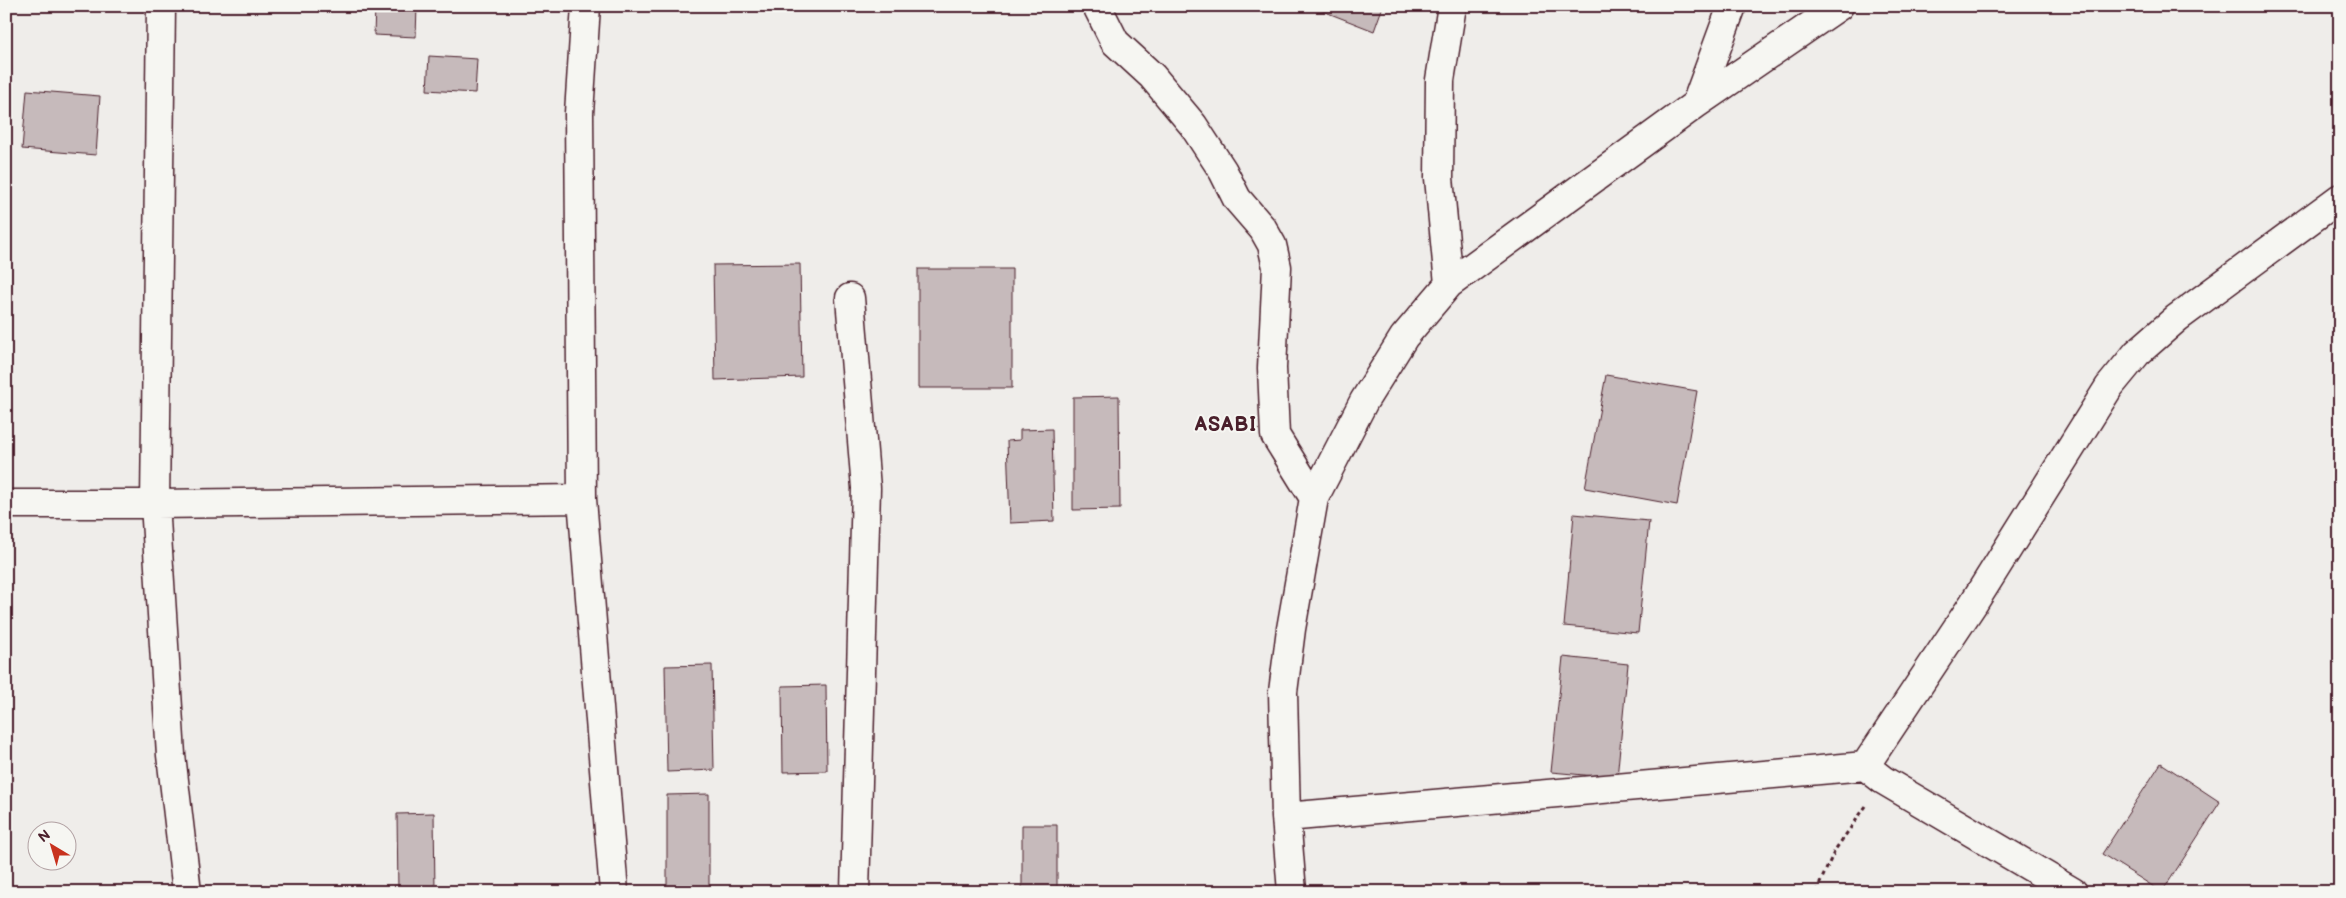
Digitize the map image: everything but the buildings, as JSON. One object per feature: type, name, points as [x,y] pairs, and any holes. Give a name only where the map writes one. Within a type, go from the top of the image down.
[{"type":"street","points":[[161,6],[155,504],[171,756],[187,892]]},
{"type":"street","points":[[586,6],[579,114],[582,499],[614,892]]},
{"type":"street","points":[[1097,6],[1114,42],[1152,76],[1193,125],[1224,171],[1237,199],[1262,229],[1272,245],[1277,267],[1272,368],[1275,435],[1314,498]]},
{"type":"street","points":[[1449,284],[1439,178],[1440,90],[1452,6]]},
{"type":"street","points":[[1696,104],[1732,6]]},
{"type":"street","points":[[1292,892],[1286,817],[1282,692],[1291,629],[1314,498],[1364,401],[1404,337],[1449,284],[1696,104],[1839,6]]},
{"type":"street","points":[[1874,773],[1973,604],[2109,387],[2137,352],[2176,318],[2340,198]]},
{"type":"street","points":[[850,298],[866,488],[855,892]]},
{"type":"street","points":[[6,504],[582,499]]},
{"type":"street","points":[[1286,817],[1874,773],[2073,892]]},
{"type":"path","points":[[1816,892],[1874,773]]},
{"type":"district","name":"ASABI","points":[[1226,425]]}]
